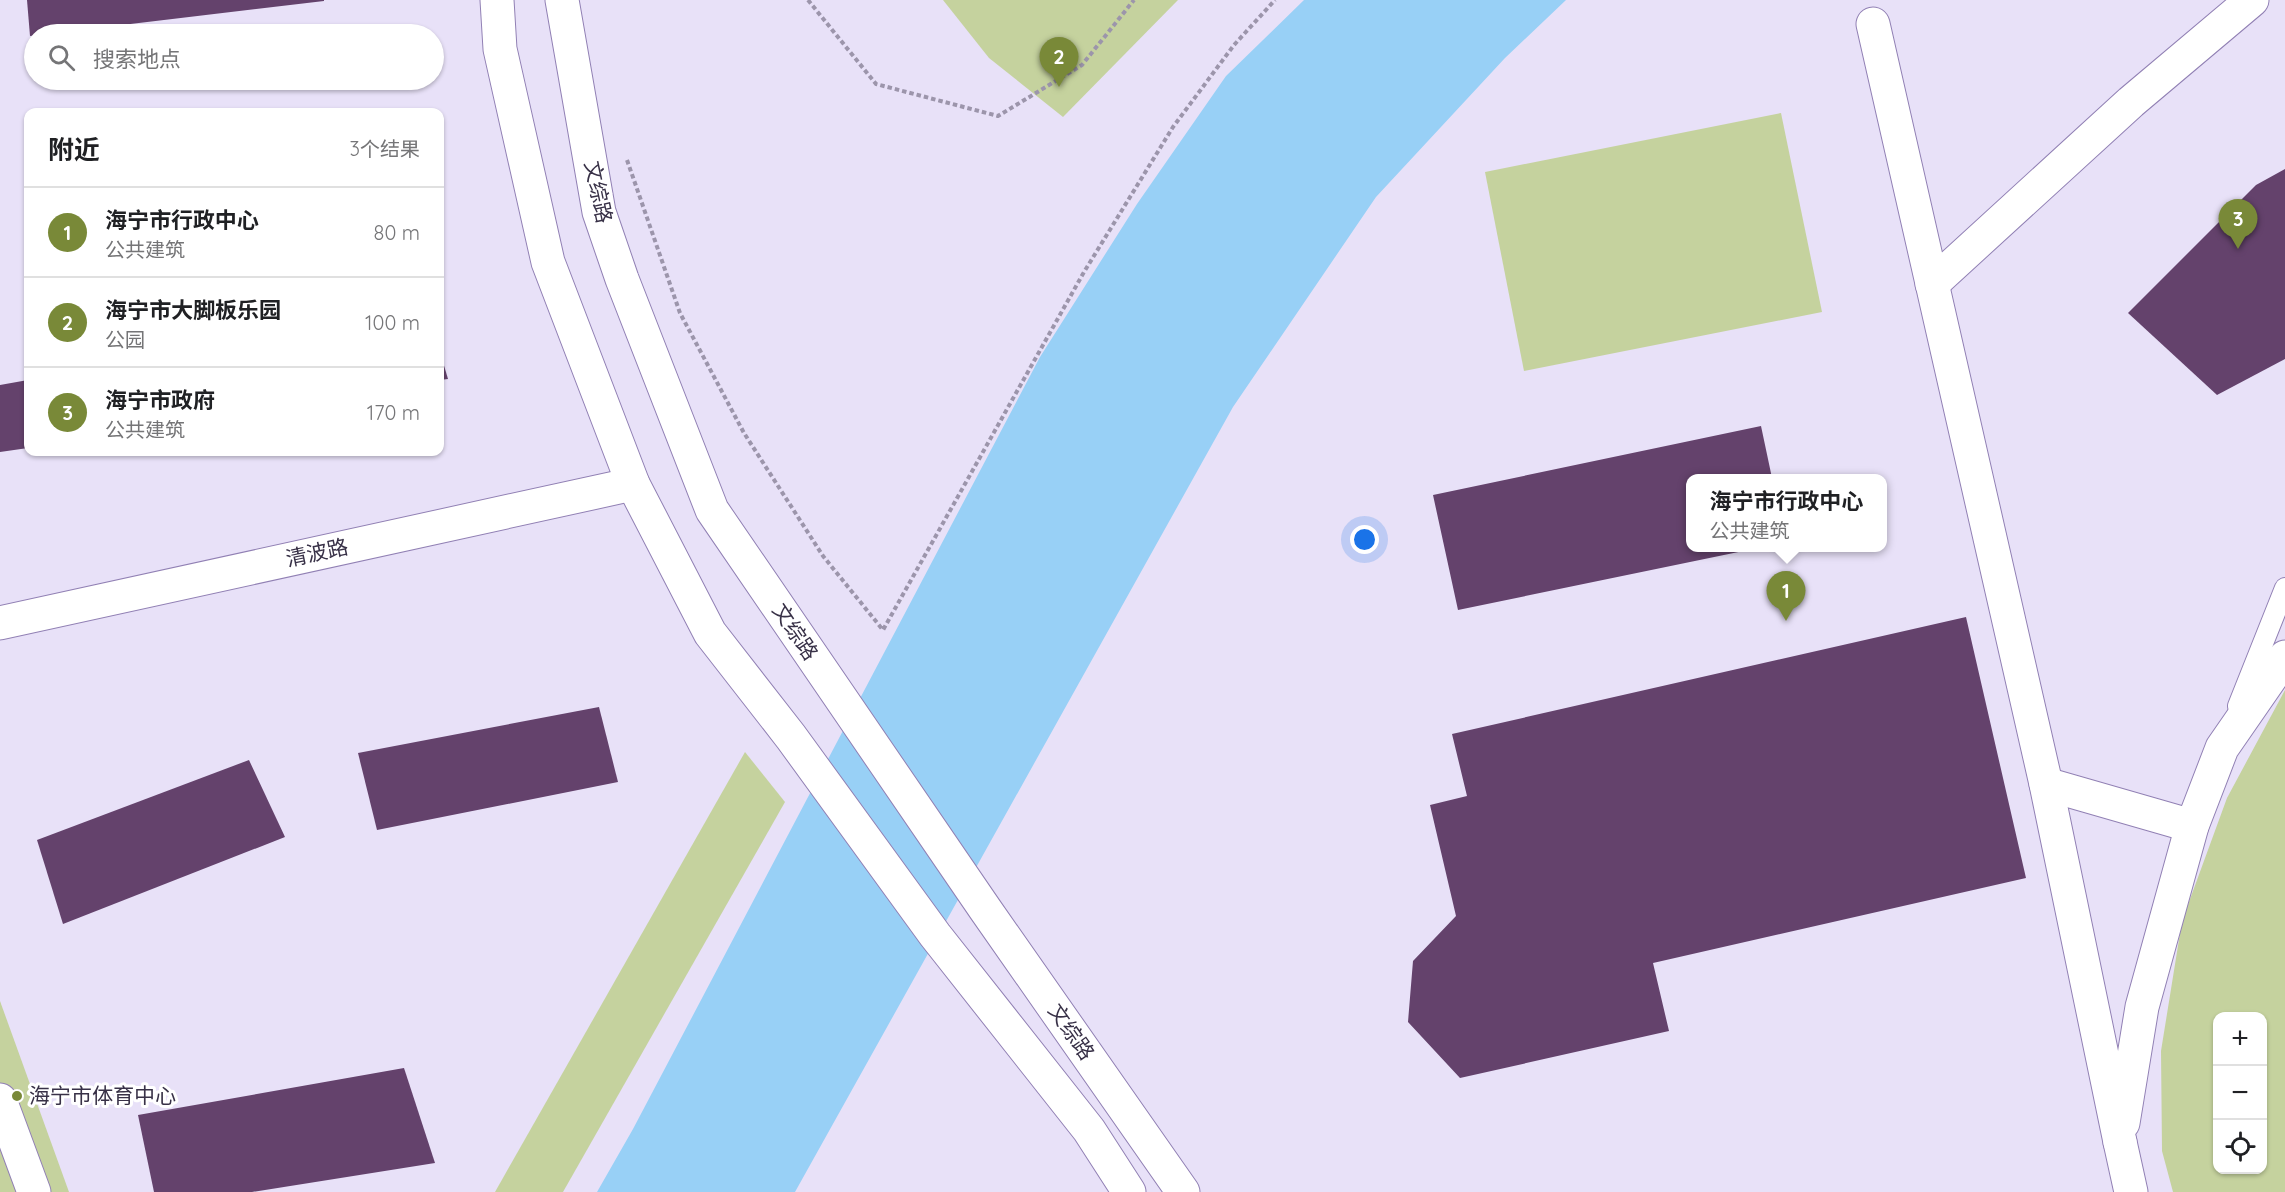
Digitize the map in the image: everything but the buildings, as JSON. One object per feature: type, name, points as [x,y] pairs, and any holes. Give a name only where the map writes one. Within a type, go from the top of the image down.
[{"type":"street","points":[[497,0],[500,49],[548,262],[633,484],[710,633],[791,737],[935,935],[1089,1130],[1129,1192]]},
{"type":"street","name":"文综路","points":[[562,0],[599,212],[622,279],[712,510],[985,909],[1183,1192]]},
{"type":"street","points":[[1932,284],[2131,102],[2252,0]]},
{"type":"street","points":[[1873,24],[2046,784],[2131,1192]]},
{"type":"street","name":"清波路","points":[[0,623],[633,484]]},
{"type":"street","points":[[2120,1142],[2142,1007],[2192,826],[2222,747],[2285,657]]},
{"type":"street","points":[[2046,784],[2192,826]]},
{"type":"street","points":[[0,1100],[34,1192]]},
{"type":"lane","points":[[2222,747],[2285,588]]},
{"type":"path","points":[[808,0],[876,84],[998,116],[1082,65],[1134,0]]},
{"type":"path","points":[[625,153],[680,312],[738,423],[823,556],[883,630],[1084,272],[1173,127],[1234,45],[1275,0]]},
{"type":"green space","points":[[943,0],[1178,0],[1063,117],[989,58]]},
{"type":"green space","points":[[1781,113],[1822,312],[1524,371],[1485,172]]},
{"type":"green space","points":[[2285,690],[2285,1192],[2173,1192],[2162,1151],[2161,1051],[2182,921],[2227,798]]},
{"type":"green space","points":[[745,752],[785,802],[563,1192],[495,1192]]},
{"type":"green space","name":"海宁市体育中心","points":[[0,1001],[69,1192],[0,1192]]},
{"type":"water","points":[[1304,0],[1566,0],[1505,58],[1376,197],[1233,407],[795,1192],[597,1192],[633,1129],[1040,357],[1137,204],[1226,76]]},
{"type":"place","name":"海宁市大脚板乐园","points":[[1059,87]]},
{"type":"place","name":"海宁市政府","points":[[2238,249]]},
{"type":"place","name":"海宁市行政中心","points":[[1786,621]]},
{"type":"place","name":"海宁市体育中心","points":[[17,1096]]}]
